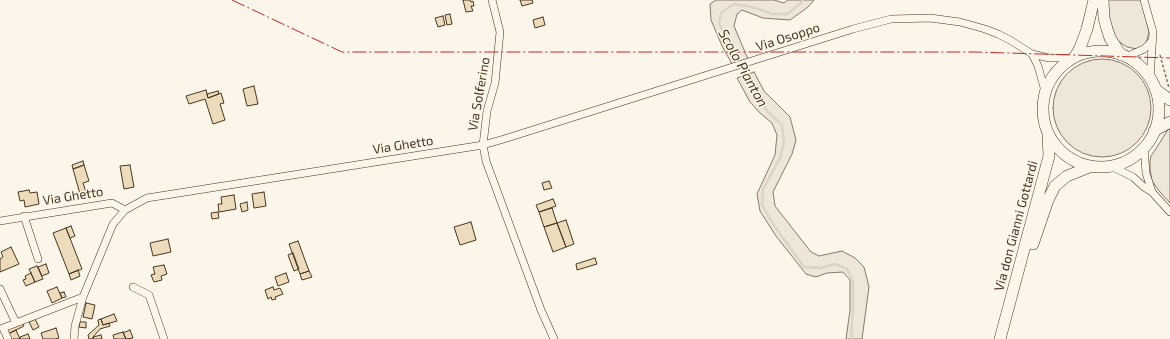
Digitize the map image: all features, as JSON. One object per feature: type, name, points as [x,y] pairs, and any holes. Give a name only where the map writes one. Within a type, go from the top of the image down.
[{"type":"main road","name":"Via don Gianni Gottardi","points":[[1073,58],[1080,48],[1094,0]]},
{"type":"main road","name":"Via don Gianni Gottardi","points":[[1103,0],[1104,18],[1110,38],[1124,56],[1142,68],[1150,78],[1158,101],[1158,113],[1154,131],[1144,147],[1129,159],[1111,166],[1093,166],[1078,162],[1066,155],[1055,145],[1048,132],[1043,112],[1046,91],[1053,76],[1064,63],[1073,58],[1093,51],[1103,51],[1124,56]]},
{"type":"main road","points":[[1155,89],[1170,100]]},
{"type":"main road","points":[[1154,131],[1170,122]]},
{"type":"main road","name":"Via don Gianni Gottardi","points":[[1000,339],[1049,156],[1048,132]]},
{"type":"main road","name":"Via don Gianni Gottardi","points":[[1004,326],[1051,193],[1061,180],[1067,176],[1093,166]]},
{"type":"street","name":"Via Solferino","points":[[483,145],[487,111],[495,83],[500,32],[492,0]]},
{"type":"street","points":[[1144,0],[1153,32],[1150,78]]},
{"type":"street","name":"Via Osoppo","points":[[483,145],[885,20],[904,18],[938,19],[960,22],[985,29],[1004,37],[1032,54],[1049,58],[1073,58]]},
{"type":"street","points":[[1124,56],[1144,49],[1152,41]]},
{"type":"street","points":[[1032,54],[1038,66],[1046,91]]},
{"type":"street","name":"Via Ghetto","points":[[74,339],[82,297],[113,224],[125,210],[147,198],[483,145]]},
{"type":"street","points":[[483,145],[486,161],[541,310],[554,339]]},
{"type":"street","points":[[1144,147],[1146,173],[1152,192]]},
{"type":"street","points":[[1111,166],[1133,177],[1152,192],[1170,212]]},
{"type":"street","name":"Via Ghetto","points":[[0,221],[112,203],[125,210]]},
{"type":"street","points":[[24,216],[38,260]]},
{"type":"street","points":[[133,287],[149,295],[164,339]]},
{"type":"street","points":[[0,288],[16,323]]},
{"type":"street","points":[[8,339],[3,328],[82,297]]},
{"type":"path","points":[[1159,54],[1170,90]]},
{"type":"shaded area","points":[[716,0],[774,0],[784,3],[788,0],[814,0],[808,7],[790,20],[763,18],[742,10],[737,14],[734,26],[748,59],[732,64],[722,46],[711,20],[710,4]]},
{"type":"shaded area","points":[[1108,0],[1141,0],[1149,32],[1143,47],[1137,49],[1127,47],[1115,39],[1108,13]]},
{"type":"shaded area","points":[[1102,59],[1121,63],[1136,74],[1147,89],[1151,108],[1147,127],[1136,142],[1121,153],[1102,157],[1083,153],[1068,142],[1057,127],[1053,108],[1057,89],[1068,74],[1083,63]]},
{"type":"shaded area","points":[[754,72],[764,91],[790,117],[796,140],[792,154],[773,192],[775,206],[811,252],[819,256],[842,251],[855,258],[864,267],[869,287],[862,339],[846,339],[850,310],[850,280],[843,272],[827,273],[816,277],[806,274],[776,236],[760,211],[757,194],[775,155],[777,135],[772,123],[750,102],[737,78]]},
{"type":"shaded area","points":[[1170,128],[1170,203],[1152,181],[1150,161],[1151,156]]},
{"type":"building","points":[[463,0],[473,1],[474,6],[471,6],[473,11],[466,12]]},
{"type":"building","points":[[520,0],[532,0],[533,3],[522,6]]},
{"type":"building","points":[[450,14],[452,24],[447,25],[445,15]]},
{"type":"building","points":[[443,16],[445,25],[438,27],[435,18]]},
{"type":"building","points":[[543,17],[545,25],[535,28],[533,20]]},
{"type":"building","points":[[254,86],[258,104],[247,106],[243,89]]},
{"type":"building","points":[[206,90],[208,98],[221,93],[224,103],[220,104],[225,120],[213,124],[205,99],[189,104],[186,96]]},
{"type":"building","points":[[218,91],[219,94],[208,98],[207,94]]},
{"type":"building","points":[[83,161],[84,165],[73,169],[72,165]]},
{"type":"building","points":[[84,165],[89,181],[83,183],[86,192],[80,194],[73,169]]},
{"type":"building","points":[[130,165],[134,187],[124,189],[120,166]]},
{"type":"building","points":[[549,181],[552,188],[544,190],[542,183]]},
{"type":"building","points":[[29,190],[30,193],[37,192],[39,204],[25,207],[24,200],[20,201],[18,192]]},
{"type":"building","points":[[264,192],[266,206],[254,208],[252,194]]},
{"type":"building","points":[[234,195],[236,209],[219,212],[218,204],[222,204],[221,197]]},
{"type":"building","points":[[553,199],[556,206],[539,212],[536,205]]},
{"type":"building","points":[[247,202],[248,210],[242,212],[240,204]]},
{"type":"building","points":[[552,208],[557,223],[544,227],[539,212]]},
{"type":"building","points":[[218,212],[219,218],[212,219],[211,213]]},
{"type":"building","points":[[566,220],[574,244],[566,247],[557,223]]},
{"type":"building","points":[[471,222],[476,240],[460,245],[454,227]]},
{"type":"building","points":[[557,223],[566,247],[553,252],[544,227]]},
{"type":"building","points":[[71,226],[75,236],[70,238],[66,228]]},
{"type":"building","points":[[66,228],[82,269],[69,274],[53,233]]},
{"type":"building","points":[[168,239],[171,252],[153,256],[150,243]]},
{"type":"building","points":[[298,241],[309,271],[300,274],[289,244]]},
{"type":"building","points":[[11,247],[19,264],[0,272],[0,259],[3,257],[1,252]]},
{"type":"building","points":[[293,253],[299,269],[294,271],[288,255]]},
{"type":"building","points":[[595,258],[597,264],[577,270],[576,264]]},
{"type":"building","points":[[46,264],[49,273],[42,276],[38,267]]},
{"type":"building","points":[[164,265],[167,274],[161,276],[162,280],[154,282],[151,275],[155,274],[153,267]]},
{"type":"building","points":[[37,266],[43,279],[35,282],[29,269]]},
{"type":"building","points":[[78,270],[80,276],[71,280],[69,274]]},
{"type":"building","points":[[309,271],[312,277],[302,280],[300,274]]},
{"type":"building","points":[[31,273],[35,282],[26,286],[23,280],[26,279],[25,276]]},
{"type":"building","points":[[286,273],[289,282],[278,286],[275,277]]},
{"type":"building","points":[[57,287],[62,298],[52,303],[47,291]]},
{"type":"building","points":[[273,287],[274,290],[280,288],[283,294],[272,300],[271,297],[268,299],[265,290]]},
{"type":"building","points":[[64,292],[66,297],[62,298],[60,293]]},
{"type":"building","points":[[86,303],[95,305],[92,319],[83,317]]},
{"type":"building","points":[[114,314],[117,321],[103,325],[101,319]]},
{"type":"building","points":[[35,319],[39,327],[33,330],[29,322]]},
{"type":"building","points":[[101,319],[103,325],[109,323],[110,326],[100,329],[93,339],[89,339],[88,335],[99,325],[98,320]]},
{"type":"building","points":[[22,322],[24,326],[8,334],[5,329]]},
{"type":"building","points":[[80,322],[86,322],[86,328],[79,327]]},
{"type":"building","points":[[56,328],[59,338],[43,339],[41,333]]},
{"type":"building","points":[[16,330],[20,339],[10,339],[8,334]]},
{"type":"building","points":[[130,330],[133,338],[126,339],[123,333]]},
{"type":"building","points":[[123,332],[126,339],[114,339],[113,335]]},
{"type":"building","points":[[28,334],[30,339],[20,339],[20,337]]},
{"type":"building","points":[[101,335],[102,339],[93,339],[93,337]]},
{"type":"waterway","name":"Scolo Pianton","points":[[803,0],[787,14],[773,14],[752,7],[734,4],[721,13],[719,24],[754,92],[768,112],[782,125],[784,143],[780,158],[763,189],[762,205],[775,227],[804,267],[821,268],[835,264],[847,269],[853,281],[851,339]]},
{"type":"power","points":[[232,0],[342,52],[975,52],[1170,58]]}]
